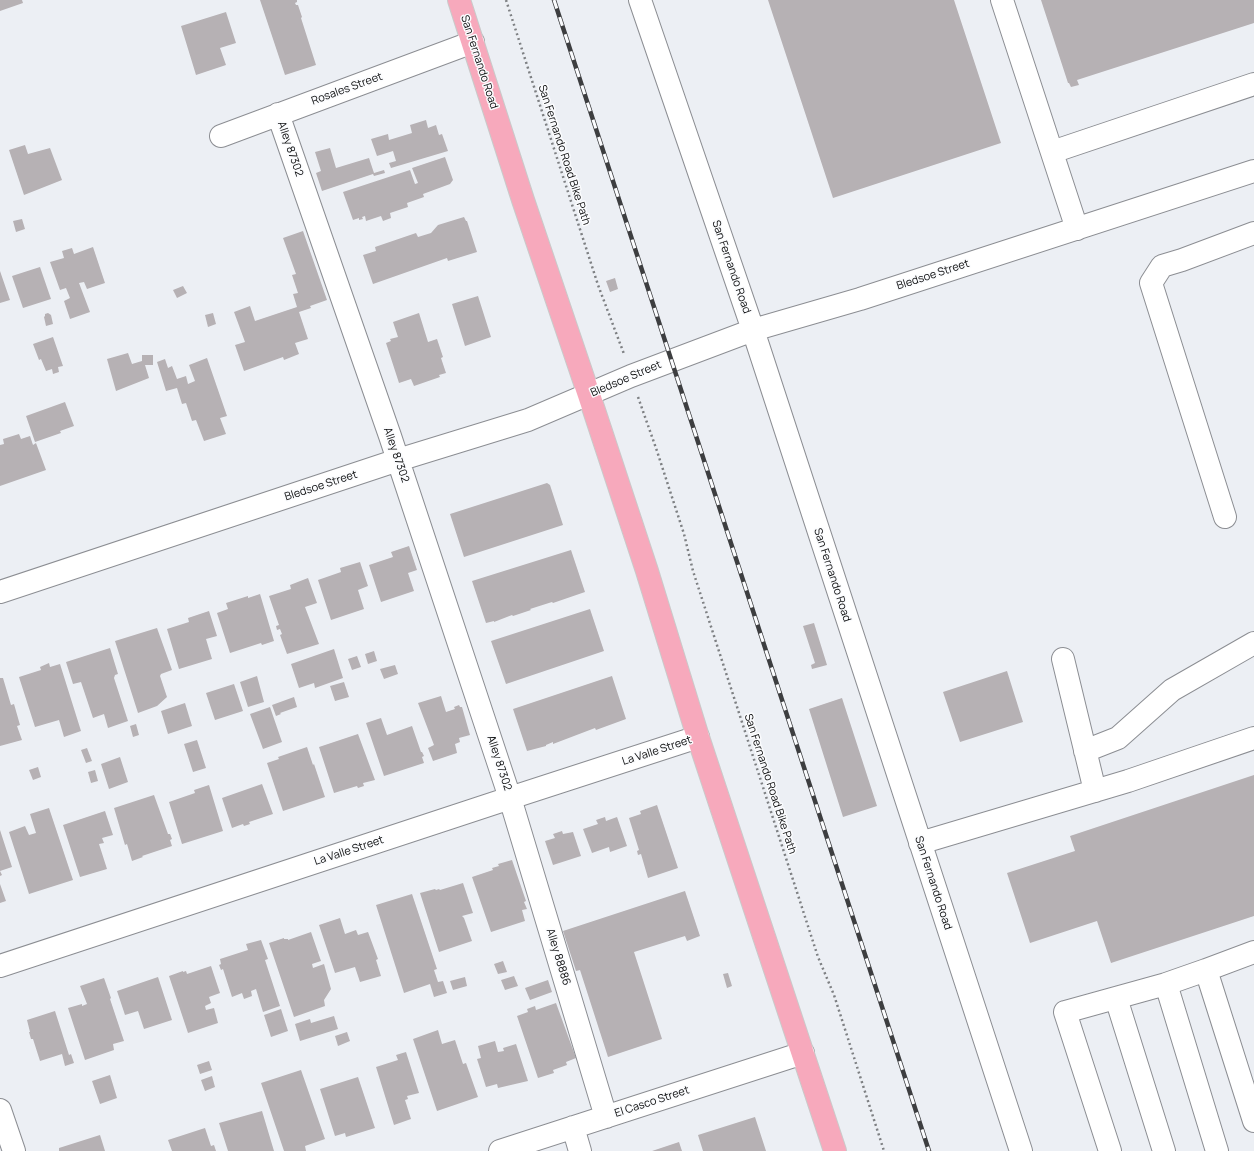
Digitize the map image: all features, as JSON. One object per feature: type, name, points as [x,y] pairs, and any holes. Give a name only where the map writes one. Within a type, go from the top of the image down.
[{"type":"main road","name":"San Fernando Road","points":[[459,0],[523,200],[647,571],[698,738],[835,1151]]},
{"type":"street","name":"San Fernando Road","points":[[640,0],[753,330],[1021,1151]]},
{"type":"street","points":[[1002,0],[1077,229]]},
{"type":"street","name":"Rosales Street","points":[[221,136],[473,42]]},
{"type":"street","points":[[1052,152],[1254,84]]},
{"type":"street","name":"Alley 87302","points":[[278,114],[398,460],[510,798]]},
{"type":"street","name":"Bledsoe Street","points":[[0,592],[398,460],[528,420],[631,376],[753,330],[860,299],[1254,171]]},
{"type":"street","points":[[1225,517],[1151,283],[1162,266],[1254,233]]},
{"type":"street","points":[[1085,751],[1118,738],[1172,690],[1254,643]]},
{"type":"street","points":[[1063,659],[1095,791]]},
{"type":"street","name":"La Valle Street","points":[[0,966],[510,798],[698,738]]},
{"type":"street","points":[[920,843],[1128,781],[1254,738]]},
{"type":"street","name":"Alley 88886","points":[[510,798],[606,1117]]},
{"type":"street","points":[[1110,1151],[1065,1012],[1166,984],[1254,952]]},
{"type":"street","points":[[1206,970],[1254,1121]]},
{"type":"street","points":[[1166,984],[1217,1151]]},
{"type":"street","points":[[1116,998],[1164,1151]]},
{"type":"street","name":"El Casco Street","points":[[500,1151],[803,1053]]},
{"type":"street","points":[[0,1110],[14,1151]]},
{"type":"street","points":[[573,1127],[580,1151]]},
{"type":"path","name":"San Fernando Road Bike Path","points":[[506,0],[609,314]]},
{"type":"path","name":"San Fernando Road Bike Path","points":[[645,420],[657,451],[679,519],[693,571],[818,957],[834,996],[884,1151]]},
{"type":"building","points":[[0,0],[22,0],[23,3],[0,11]]},
{"type":"building","points":[[260,0],[297,0],[295,3],[298,5],[316,65],[285,75]]},
{"type":"building","points":[[768,0],[954,0],[1001,143],[833,198]]},
{"type":"building","points":[[1041,0],[1254,0],[1254,23],[1077,80],[1079,85],[1071,87],[1068,83]]},
{"type":"building","points":[[226,12],[236,43],[220,48],[226,65],[196,75],[181,26]]},
{"type":"building","points":[[426,120],[428,128],[436,125],[439,135],[442,134],[448,151],[391,168],[389,163],[396,161],[393,151],[377,156],[371,139],[388,134],[389,140],[412,133],[410,125]]},
{"type":"building","points":[[25,145],[28,154],[50,148],[62,180],[24,195],[9,150]]},
{"type":"building","points":[[330,148],[336,168],[369,158],[374,173],[384,170],[385,173],[374,176],[373,174],[322,191],[316,173],[321,171],[315,152]]},
{"type":"building","points":[[445,157],[453,180],[450,184],[423,194],[424,197],[407,203],[408,207],[390,213],[391,218],[383,221],[381,216],[366,221],[365,216],[362,217],[363,219],[359,220],[359,218],[353,220],[343,192],[410,170],[415,184],[418,183],[412,168]]},
{"type":"building","points":[[464,217],[467,221],[477,252],[448,261],[447,258],[373,284],[363,255],[376,251],[375,247],[416,233],[418,237],[431,233],[438,225]]},
{"type":"building","points":[[22,219],[25,229],[16,232],[13,221]]},
{"type":"building","points":[[303,231],[327,300],[299,312],[308,339],[295,343],[299,354],[284,360],[283,357],[244,371],[235,345],[245,342],[234,312],[250,306],[255,321],[297,307],[293,294],[298,293],[292,275],[296,274],[283,238]]},
{"type":"building","points":[[93,247],[105,283],[87,289],[84,282],[79,283],[90,312],[70,319],[64,301],[70,298],[66,288],[60,290],[50,262],[64,258],[62,251],[72,248],[74,254]]},
{"type":"building","points":[[40,267],[51,299],[23,308],[12,276]]},
{"type":"building","points":[[0,271],[10,300],[0,303]]},
{"type":"building","points":[[615,278],[618,289],[610,292],[606,281]]},
{"type":"building","points":[[183,286],[187,293],[177,298],[173,290]]},
{"type":"building","points":[[478,296],[491,337],[465,346],[452,304]]},
{"type":"building","points":[[48,313],[51,315],[53,324],[46,326],[44,317],[45,314]]},
{"type":"building","points":[[213,313],[216,324],[208,327],[205,315]]},
{"type":"building","points":[[419,313],[428,342],[437,339],[446,373],[439,375],[440,377],[414,386],[411,379],[399,383],[386,343],[391,341],[390,339],[398,337],[393,322]]},
{"type":"building","points":[[53,337],[63,366],[58,367],[59,372],[53,374],[52,369],[46,371],[41,359],[39,360],[33,344]]},
{"type":"building","points":[[128,353],[132,364],[142,361],[142,355],[153,355],[153,365],[145,365],[149,378],[116,391],[107,359]]},
{"type":"building","points":[[207,358],[227,416],[220,418],[226,434],[204,441],[196,420],[192,421],[186,403],[182,404],[177,388],[166,391],[157,362],[165,359],[168,368],[172,366],[177,379],[186,376],[188,384],[195,381],[189,365]]},
{"type":"building","points":[[65,402],[74,426],[60,431],[61,433],[35,442],[26,416]]},
{"type":"building","points":[[19,434],[21,439],[30,436],[33,445],[36,443],[46,470],[0,486],[0,445],[4,444],[3,439]]},
{"type":"building","points":[[547,483],[550,485],[563,525],[464,557],[450,514]]},
{"type":"building","points":[[409,546],[417,570],[408,573],[414,591],[381,602],[369,565],[393,557],[391,552]]},
{"type":"building","points":[[571,550],[585,592],[494,622],[486,623],[472,581]]},
{"type":"building","points":[[360,562],[368,586],[358,590],[364,609],[331,620],[318,580],[341,572],[340,568]]},
{"type":"building","points":[[308,578],[317,603],[305,607],[319,644],[287,654],[280,635],[282,634],[280,629],[277,630],[276,626],[279,625],[269,596],[291,589],[290,585]]},
{"type":"building","points":[[260,594],[274,641],[262,645],[261,643],[230,653],[217,613],[228,609],[226,603]]},
{"type":"building","points":[[590,609],[604,651],[506,684],[491,641]]},
{"type":"building","points":[[209,611],[217,636],[206,639],[212,659],[179,669],[167,629],[189,622],[188,618]]},
{"type":"building","points":[[814,623],[827,665],[812,669],[811,665],[815,663],[803,626]]},
{"type":"building","points":[[157,628],[172,670],[161,674],[160,676],[167,697],[157,706],[138,713],[115,641]]},
{"type":"building","points":[[110,648],[118,674],[115,675],[114,678],[128,721],[108,728],[104,714],[93,718],[81,682],[73,684],[66,662]]},
{"type":"building","points":[[334,649],[343,678],[315,688],[314,683],[299,688],[291,664]]},
{"type":"building","points":[[374,651],[377,661],[368,664],[365,654]]},
{"type":"building","points":[[357,656],[361,667],[352,670],[348,659]]},
{"type":"building","points":[[49,663],[50,667],[60,664],[81,731],[64,737],[59,720],[35,727],[19,677],[41,670],[40,667]]},
{"type":"building","points":[[395,665],[398,674],[384,679],[380,669]]},
{"type":"building","points":[[1007,671],[1023,722],[960,742],[943,692]]},
{"type":"building","points":[[257,676],[264,702],[248,707],[240,682]]},
{"type":"building","points":[[612,676],[626,719],[596,730],[595,728],[553,744],[553,742],[546,746],[527,751],[513,709]]},
{"type":"building","points":[[0,678],[3,678],[11,705],[14,704],[20,725],[17,726],[22,740],[0,746]]},
{"type":"building","points":[[344,682],[349,697],[335,701],[330,686]]},
{"type":"building","points":[[234,684],[243,711],[215,720],[206,693]]},
{"type":"building","points":[[441,696],[446,712],[455,709],[454,707],[459,705],[462,707],[470,735],[459,738],[460,742],[455,744],[457,753],[433,761],[428,748],[434,745],[418,703]]},
{"type":"building","points":[[294,697],[297,707],[276,716],[272,705]]},
{"type":"building","points":[[842,698],[877,806],[843,817],[809,709]]},
{"type":"building","points":[[185,703],[192,726],[168,734],[161,711]]},
{"type":"building","points":[[270,707],[282,742],[263,749],[250,714]]},
{"type":"building","points":[[381,718],[387,735],[412,726],[421,752],[424,756],[422,757],[424,763],[384,776],[366,723]]},
{"type":"building","points":[[136,724],[139,735],[133,737],[130,726]]},
{"type":"building","points":[[358,734],[375,780],[363,783],[364,786],[358,788],[357,786],[334,793],[319,747]]},
{"type":"building","points":[[197,740],[206,768],[193,772],[184,744]]},
{"type":"building","points":[[307,747],[325,797],[283,811],[267,763],[279,759],[278,757]]},
{"type":"building","points":[[87,748],[92,761],[86,763],[81,750]]},
{"type":"building","points":[[120,757],[128,782],[109,789],[101,764]]},
{"type":"building","points":[[38,767],[41,777],[33,780],[29,770]]},
{"type":"building","points":[[95,770],[98,781],[91,783],[88,772]]},
{"type":"building","points":[[1254,775],[1254,916],[1111,963],[1097,921],[1030,943],[1007,873],[1075,851],[1070,836]]},
{"type":"building","points":[[262,784],[273,814],[249,822],[250,824],[244,826],[243,824],[232,828],[222,798]]},
{"type":"building","points":[[209,785],[223,831],[182,844],[169,802],[195,793],[194,790]]},
{"type":"building","points":[[154,795],[168,834],[170,834],[172,839],[170,840],[172,846],[132,861],[127,844],[125,845],[114,808]]},
{"type":"building","points":[[657,805],[678,868],[648,878],[641,854],[638,855],[637,851],[639,850],[629,818],[641,814],[640,811]]},
{"type":"building","points":[[49,808],[73,880],[29,894],[9,832],[25,826],[29,835],[36,833],[30,814]]},
{"type":"building","points":[[105,811],[113,835],[102,838],[104,843],[99,844],[107,869],[80,877],[63,825]]},
{"type":"building","points":[[605,817],[606,821],[617,817],[627,846],[610,852],[609,847],[592,853],[583,829],[598,824],[596,820]]},
{"type":"building","points":[[0,830],[12,867],[0,871]]},
{"type":"building","points":[[562,831],[563,834],[573,832],[581,856],[553,865],[545,841],[555,838],[553,834]]},
{"type":"building","points":[[512,860],[526,901],[524,902],[527,909],[522,910],[525,921],[491,932],[472,877],[493,870],[492,868],[499,866],[498,864]]},
{"type":"building","points":[[463,883],[473,913],[462,916],[472,941],[439,952],[420,893],[435,889],[440,890]]},
{"type":"building","points":[[0,884],[6,901],[0,903]]},
{"type":"building","points":[[685,891],[700,936],[687,941],[685,936],[634,952],[662,1039],[608,1057],[580,970],[576,971],[563,931]]},
{"type":"building","points":[[412,894],[437,969],[434,970],[438,982],[443,981],[447,993],[434,997],[430,984],[404,993],[376,905]]},
{"type":"building","points":[[340,918],[345,934],[356,930],[358,935],[368,932],[378,959],[376,960],[381,976],[360,982],[355,967],[335,973],[319,925]]},
{"type":"building","points":[[311,932],[321,961],[312,964],[313,968],[324,964],[331,989],[324,1000],[325,1006],[294,1017],[269,943],[284,938],[288,940]]},
{"type":"building","points":[[261,940],[268,959],[265,960],[280,1006],[263,1012],[256,989],[251,991],[252,996],[244,999],[242,993],[232,997],[223,969],[221,970],[219,965],[221,964],[220,959],[248,950],[246,944]]},
{"type":"building","points":[[503,961],[507,972],[498,974],[494,964]]},
{"type":"building","points":[[211,966],[220,993],[209,997],[211,1003],[205,1006],[206,1010],[214,1008],[218,1023],[188,1033],[169,976],[183,971],[186,971],[187,974]]},
{"type":"building","points":[[728,973],[732,986],[727,988],[723,974]]},
{"type":"building","points":[[514,976],[518,986],[505,990],[501,980]]},
{"type":"building","points":[[158,977],[172,1020],[144,1029],[138,1011],[125,1015],[117,991]]},
{"type":"building","points":[[465,977],[467,986],[453,990],[450,981]]},
{"type":"building","points":[[104,978],[124,1041],[113,1044],[114,1050],[85,1060],[68,1008],[87,1004],[80,986]]},
{"type":"building","points":[[548,980],[552,992],[530,1000],[525,988]]},
{"type":"building","points":[[556,1003],[576,1058],[566,1062],[567,1065],[553,1070],[554,1073],[538,1078],[517,1016],[528,1012],[527,1009],[535,1006],[536,1010]]},
{"type":"building","points":[[281,1009],[288,1031],[271,1037],[264,1015]]},
{"type":"building","points":[[55,1011],[69,1055],[71,1054],[74,1063],[65,1066],[62,1054],[40,1061],[33,1039],[31,1039],[29,1032],[27,1020]]},
{"type":"building","points":[[334,1016],[338,1029],[300,1041],[295,1024],[310,1019],[311,1023]]},
{"type":"building","points":[[438,1030],[442,1044],[455,1040],[463,1064],[466,1063],[478,1097],[437,1111],[413,1039]]},
{"type":"building","points":[[347,1032],[350,1041],[338,1046],[335,1036]]},
{"type":"building","points":[[495,1041],[498,1052],[504,1051],[503,1048],[516,1044],[528,1081],[498,1088],[497,1084],[486,1087],[477,1059],[481,1058],[478,1046]]},
{"type":"building","points":[[406,1052],[419,1093],[407,1096],[408,1099],[405,1100],[411,1119],[394,1125],[376,1067],[398,1060],[396,1055]]},
{"type":"building","points":[[209,1061],[212,1070],[200,1074],[197,1065]]},
{"type":"building","points":[[301,1070],[325,1139],[305,1146],[306,1151],[284,1151],[261,1083]]},
{"type":"building","points":[[110,1075],[117,1098],[100,1104],[92,1081]]},
{"type":"building","points":[[212,1076],[215,1087],[205,1091],[201,1080]]},
{"type":"building","points":[[358,1077],[375,1128],[346,1137],[345,1133],[335,1136],[320,1089]]},
{"type":"building","points":[[262,1111],[274,1151],[228,1151],[219,1123]]},
{"type":"building","points":[[755,1117],[766,1151],[703,1151],[698,1135]]},
{"type":"building","points":[[205,1128],[211,1146],[214,1145],[216,1151],[172,1151],[168,1140]]},
{"type":"building","points":[[100,1135],[105,1151],[59,1151],[59,1148]]},
{"type":"building","points":[[679,1142],[682,1151],[652,1151]]},
{"type":"railway","points":[[554,0],[929,1151]]}]
